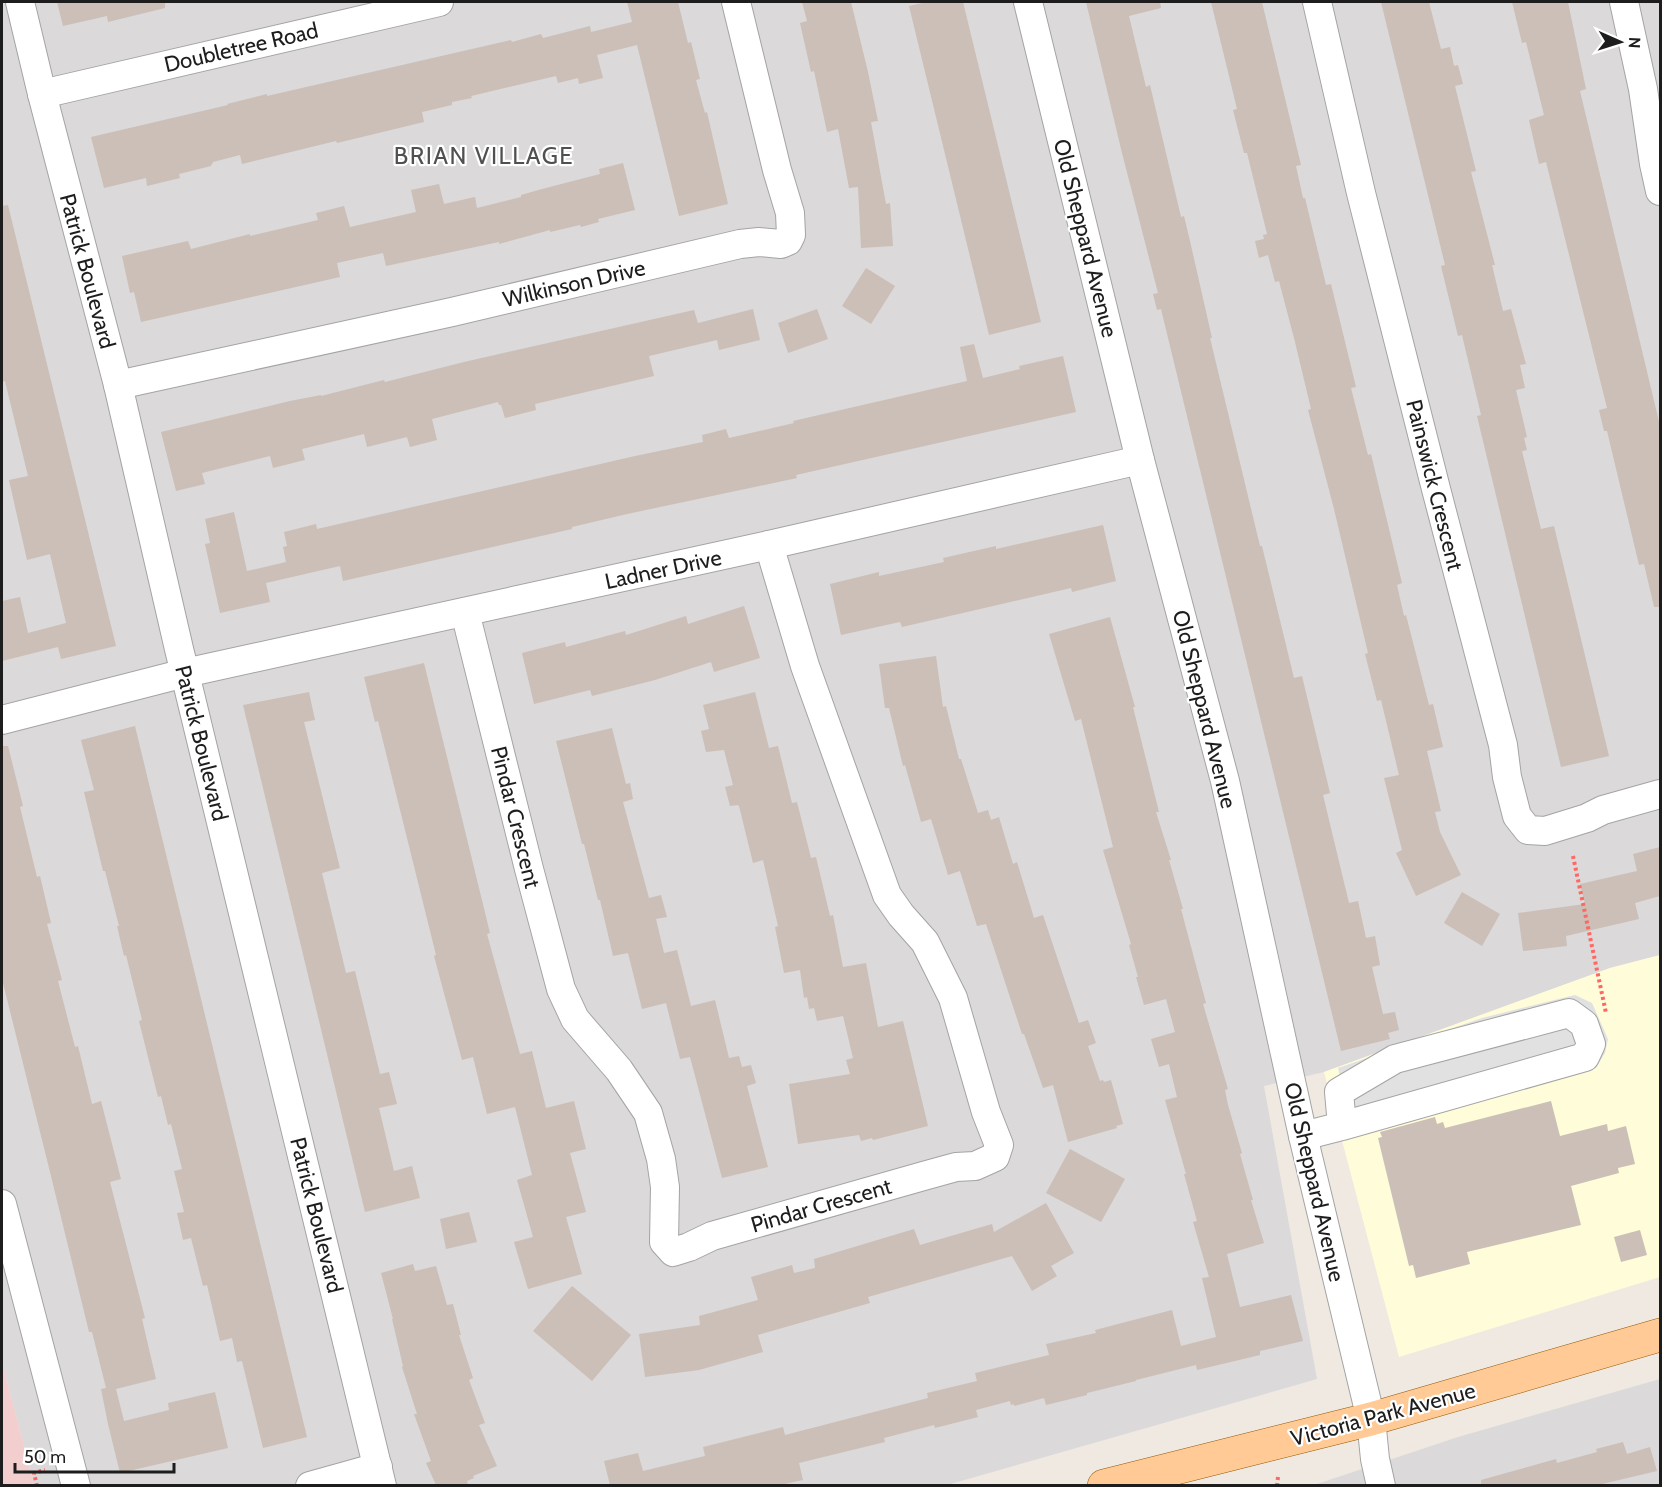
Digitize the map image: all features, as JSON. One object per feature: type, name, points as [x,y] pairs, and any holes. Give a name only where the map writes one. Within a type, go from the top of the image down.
[{"type":"main road","name":"Victoria Park Avenue","points":[[1104,1485],[1371,1419],[1660,1335]]},
{"type":"street","name":"Patrick Boulevard","points":[[20,2],[118,386],[185,673],[380,1476]]},
{"type":"street","name":"Doubletree Road","points":[[42,94],[439,2]]},
{"type":"street","name":"Wilkinson Drive","points":[[118,386],[452,312],[740,244],[759,242],[781,244],[788,241],[791,235],[790,213],[777,170],[736,2]]},
{"type":"street","name":"Old Sheppard Avenue","points":[[1028,2],[1140,460],[1225,781],[1303,1136],[1371,1419],[1375,1460],[1381,1485]]},
{"type":"street","name":"Painswick Crescent","points":[[1317,2],[1361,193],[1503,745],[1507,777],[1517,816],[1528,830],[1545,831],[1587,818],[1603,810],[1660,794]]},
{"type":"street","points":[[1624,2],[1643,90],[1653,164],[1660,191]]},
{"type":"street","name":"Ladner Drive","points":[[2,720],[185,673],[769,545],[1140,460]]},
{"type":"street","name":"Pindar Crescent","points":[[465,612],[561,989],[575,1019],[619,1070],[648,1113],[661,1159],[665,1187],[664,1242],[673,1252],[712,1236],[956,1167],[975,1166],[995,1157],[999,1145],[986,1112],[953,998],[925,942],[887,895],[805,666],[769,545]]},
{"type":"street","points":[[1303,1136],[1342,1126],[1585,1057],[1591,1044],[1584,1024],[1569,1013],[1395,1059],[1340,1092],[1342,1126]]},
{"type":"street","points":[[2,1204],[76,1485]]},
{"type":"street","points":[[310,1485],[380,1476]]},
{"type":"path","points":[[37,1485],[34,1473],[45,1470]]},
{"type":"path","points":[[1277,1485],[1278,1477]]},
{"type":"shaded area","points":[[2,2],[1660,2],[1660,955],[1610,968],[1324,1072],[1264,1086],[1317,1379],[947,1485],[34,1485],[2,1362]]},
{"type":"shaded area","points":[[1660,955],[1660,1277],[1399,1357],[1324,1072],[1610,968]]},
{"type":"shaded area","points":[[1575,995],[1592,1003],[1608,1039],[1605,1053],[1596,1068],[1353,1130],[1338,1068],[1482,1018]]},
{"type":"shaded area","points":[[2,1362],[34,1485],[2,1485]]},
{"type":"shaded area","points":[[1660,1379],[1660,1485],[1311,1486],[1458,1437]]},
{"type":"building","points":[[57,2],[165,2],[165,8],[108,22],[107,16],[63,26]]},
{"type":"building","points":[[627,2],[678,2],[688,43],[691,42],[700,79],[696,80],[705,113],[707,112],[728,204],[679,216],[637,45],[597,55],[603,78],[579,84],[578,78],[558,83],[556,76],[471,96],[472,98],[452,102],[452,105],[422,112],[424,122],[242,164],[240,155],[213,162],[211,166],[179,174],[180,178],[147,186],[146,178],[104,188],[91,137],[267,94],[267,96],[511,40],[512,42],[541,34],[543,38],[590,26],[591,32],[632,22]]},
{"type":"building","points":[[802,2],[851,2],[878,121],[871,122],[886,204],[890,203],[893,246],[861,248],[858,187],[849,188],[838,129],[827,132],[814,71],[811,72],[800,23],[807,21]]},
{"type":"building","points":[[927,2],[963,2],[1041,322],[989,335],[909,6]]},
{"type":"building","points":[[1086,2],[1160,2],[1161,8],[1129,16],[1146,87],[1150,85],[1181,217],[1184,216],[1212,338],[1210,338],[1294,678],[1302,676],[1330,793],[1323,795],[1349,903],[1358,901],[1366,938],[1375,936],[1380,965],[1372,967],[1383,1014],[1395,1012],[1399,1030],[1388,1033],[1390,1039],[1341,1051],[1161,309],[1157,310],[1153,294],[1158,293]]},
{"type":"building","points":[[1211,2],[1262,2],[1301,165],[1296,166],[1303,198],[1305,198],[1326,285],[1331,284],[1356,387],[1351,388],[1368,455],[1371,454],[1402,583],[1397,585],[1404,616],[1406,615],[1429,705],[1433,704],[1443,747],[1427,751],[1441,811],[1435,812],[1440,832],[1461,875],[1416,896],[1396,853],[1402,850],[1384,778],[1399,775],[1381,700],[1377,701],[1365,654],[1368,653],[1308,410],[1311,409],[1295,342],[1279,281],[1275,282],[1268,255],[1259,258],[1255,241],[1264,239],[1263,235],[1267,234],[1247,153],[1244,153],[1233,110],[1237,109]]},
{"type":"building","points":[[1381,2],[1429,2],[1441,49],[1450,47],[1454,66],[1458,65],[1463,84],[1455,86],[1476,171],[1471,172],[1495,265],[1492,265],[1503,311],[1511,309],[1526,364],[1520,365],[1525,388],[1516,390],[1527,437],[1524,438],[1527,450],[1522,451],[1541,529],[1554,526],[1609,756],[1561,767],[1477,416],[1481,415],[1462,335],[1458,336],[1441,266],[1445,265]]},
{"type":"building","points":[[1512,2],[1568,2],[1586,89],[1580,91],[1660,426],[1660,607],[1654,607],[1644,564],[1639,565],[1607,431],[1604,431],[1599,410],[1607,408],[1546,162],[1539,164],[1529,120],[1544,115],[1526,42],[1522,43]]},
{"type":"building","points":[[623,163],[635,210],[598,219],[599,222],[581,227],[580,225],[550,232],[550,230],[499,244],[499,242],[386,266],[383,253],[337,263],[340,277],[141,322],[134,292],[130,293],[122,256],[188,241],[191,249],[250,234],[250,236],[318,220],[316,213],[344,206],[350,227],[416,212],[411,190],[439,184],[444,204],[475,197],[477,208],[600,174],[599,169]]},
{"type":"building","points":[[8,205],[116,646],[61,659],[58,647],[2,661],[2,601],[20,597],[28,633],[66,623],[50,554],[27,560],[9,480],[28,476],[5,381],[2,382],[2,206]]},
{"type":"building","points":[[866,268],[895,286],[871,324],[842,306]]},
{"type":"building","points":[[753,309],[760,340],[719,350],[717,340],[649,356],[654,376],[535,404],[536,410],[505,418],[498,402],[432,419],[437,440],[410,447],[407,437],[367,447],[364,434],[302,449],[305,460],[273,468],[270,456],[202,473],[205,484],[176,491],[161,432],[694,310],[698,323]]},
{"type":"building","points":[[817,309],[828,339],[788,353],[778,323]]},
{"type":"building","points":[[974,344],[983,378],[1020,369],[1019,366],[1063,356],[1076,412],[343,581],[340,566],[266,583],[270,602],[220,613],[205,544],[210,543],[205,519],[234,512],[247,571],[286,562],[283,547],[287,546],[284,532],[316,524],[317,529],[703,442],[702,435],[726,429],[729,438],[967,381],[960,347]]},
{"type":"building","points":[[1103,525],[1116,581],[1072,592],[1071,588],[902,627],[900,622],[841,635],[830,584],[879,572],[879,576],[944,562],[943,558],[996,546],[996,549]]},
{"type":"building","points":[[744,606],[760,658],[714,672],[711,662],[655,680],[592,696],[590,690],[534,704],[522,653],[565,642],[566,647],[625,631],[626,635],[686,616],[688,624]]},
{"type":"building","points":[[1110,617],[1135,707],[1133,707],[1159,812],[1156,812],[1171,860],[1169,860],[1206,1003],[1203,1004],[1228,1089],[1225,1090],[1228,1105],[1264,1243],[1227,1254],[1240,1307],[1291,1295],[1303,1341],[1260,1351],[1260,1355],[1197,1370],[1196,1365],[1046,1405],[1044,1398],[1014,1406],[1010,1401],[976,1410],[978,1417],[935,1428],[934,1425],[884,1438],[885,1442],[799,1463],[803,1480],[780,1485],[610,1485],[604,1461],[638,1453],[643,1471],[705,1456],[703,1447],[783,1427],[785,1435],[928,1398],[927,1393],[977,1381],[975,1373],[1049,1355],[1046,1344],[1096,1333],[1095,1330],[1172,1310],[1181,1346],[1216,1337],[1202,1278],[1209,1277],[1193,1222],[1197,1221],[1165,1100],[1177,1097],[1169,1064],[1159,1067],[1151,1039],[1175,1032],[1166,999],[1144,1005],[1129,945],[1131,944],[1103,850],[1113,847],[1081,719],[1075,721],[1049,634]]},
{"type":"building","points":[[936,656],[943,707],[946,706],[959,759],[961,759],[978,813],[988,810],[991,820],[999,817],[1013,864],[1017,862],[1034,918],[1043,915],[1079,1023],[1088,1020],[1096,1043],[1088,1046],[1100,1081],[1111,1080],[1123,1124],[1116,1126],[1117,1128],[1068,1142],[1053,1085],[1043,1088],[1024,1034],[1022,1034],[986,924],[977,926],[960,871],[948,875],[931,819],[921,822],[905,765],[903,766],[889,708],[885,708],[879,664]]},
{"type":"building","points":[[424,663],[490,933],[487,934],[520,1054],[532,1051],[546,1108],[574,1101],[586,1149],[570,1153],[586,1212],[566,1217],[582,1274],[528,1289],[514,1242],[533,1237],[517,1180],[532,1175],[515,1107],[487,1114],[473,1057],[462,1060],[434,956],[436,955],[378,721],[375,722],[364,677]]},
{"type":"building","points":[[309,692],[315,720],[304,722],[340,868],[322,873],[346,973],[355,971],[380,1074],[389,1072],[397,1104],[379,1108],[394,1171],[412,1166],[420,1198],[365,1212],[243,705]]},
{"type":"building","points":[[755,692],[769,748],[778,746],[792,803],[797,802],[811,858],[816,857],[830,916],[833,915],[843,967],[866,963],[878,1027],[903,1021],[928,1126],[873,1140],[872,1138],[861,1141],[859,1135],[798,1144],[789,1084],[850,1074],[846,1060],[853,1058],[843,1016],[817,1021],[814,1008],[809,1009],[807,997],[804,998],[800,970],[784,973],[775,927],[778,926],[763,860],[753,863],[739,806],[730,806],[725,787],[733,785],[724,750],[706,752],[701,731],[709,729],[703,705]]},
{"type":"building","points":[[135,726],[307,1437],[263,1448],[242,1361],[237,1362],[232,1338],[220,1341],[207,1285],[203,1286],[191,1238],[183,1240],[177,1213],[184,1212],[174,1171],[182,1169],[171,1124],[168,1125],[161,1096],[158,1097],[139,1021],[142,1020],[84,792],[94,790],[81,740]]},
{"type":"building","points":[[612,728],[626,784],[630,783],[633,799],[623,802],[649,898],[661,895],[667,917],[656,919],[664,953],[677,950],[691,1006],[715,1000],[729,1058],[739,1056],[742,1067],[751,1065],[756,1083],[747,1086],[768,1167],[722,1178],[690,1057],[680,1059],[666,1003],[642,1009],[628,953],[613,956],[556,741]]},
{"type":"building","points":[[2,746],[8,746],[37,877],[40,876],[51,923],[47,924],[62,980],[58,981],[75,1047],[78,1046],[92,1104],[101,1101],[121,1179],[110,1182],[145,1318],[142,1319],[156,1379],[116,1389],[124,1421],[169,1410],[168,1403],[215,1392],[228,1448],[120,1473],[101,1389],[106,1388],[92,1332],[89,1332],[2,979]]},
{"type":"building","points":[[1660,847],[1660,896],[1635,903],[1639,919],[1566,936],[1567,946],[1523,951],[1518,913],[1585,904],[1580,884],[1637,871],[1633,854]]},
{"type":"building","points":[[1462,892],[1500,914],[1482,946],[1444,923]]},
{"type":"building","points":[[1551,1101],[1560,1136],[1607,1124],[1608,1131],[1626,1126],[1635,1164],[1618,1168],[1619,1173],[1571,1186],[1581,1225],[1467,1252],[1470,1264],[1416,1278],[1413,1265],[1409,1266],[1378,1138],[1382,1137],[1380,1132],[1435,1117],[1437,1124],[1443,1122],[1445,1128]]},
{"type":"building","points":[[1070,1149],[1125,1179],[1101,1222],[1046,1193]]},
{"type":"building","points":[[1046,1203],[1074,1253],[1051,1266],[1057,1276],[1032,1291],[1012,1256],[868,1297],[870,1303],[758,1335],[763,1352],[699,1370],[645,1377],[639,1334],[700,1325],[699,1316],[758,1300],[751,1277],[792,1265],[794,1273],[815,1268],[814,1259],[914,1229],[920,1245],[992,1224],[994,1232]]},
{"type":"building","points":[[469,1212],[477,1242],[446,1249],[440,1219]]},
{"type":"building","points":[[1640,1230],[1647,1255],[1621,1262],[1614,1237]]},
{"type":"building","points":[[413,1264],[415,1271],[436,1266],[447,1305],[453,1304],[461,1335],[459,1335],[473,1378],[469,1380],[485,1423],[479,1425],[497,1466],[473,1476],[474,1478],[467,1481],[468,1485],[436,1485],[426,1463],[431,1461],[414,1414],[417,1414],[402,1367],[381,1273]]},
{"type":"building","points":[[572,1286],[631,1335],[592,1381],[533,1331]]},
{"type":"building","points":[[1623,1442],[1627,1454],[1650,1447],[1657,1471],[1598,1485],[1481,1485],[1481,1480],[1556,1459],[1557,1463]]},
{"type":"district","name":"BRIAN VILLAGE","points":[[484,156]]}]
